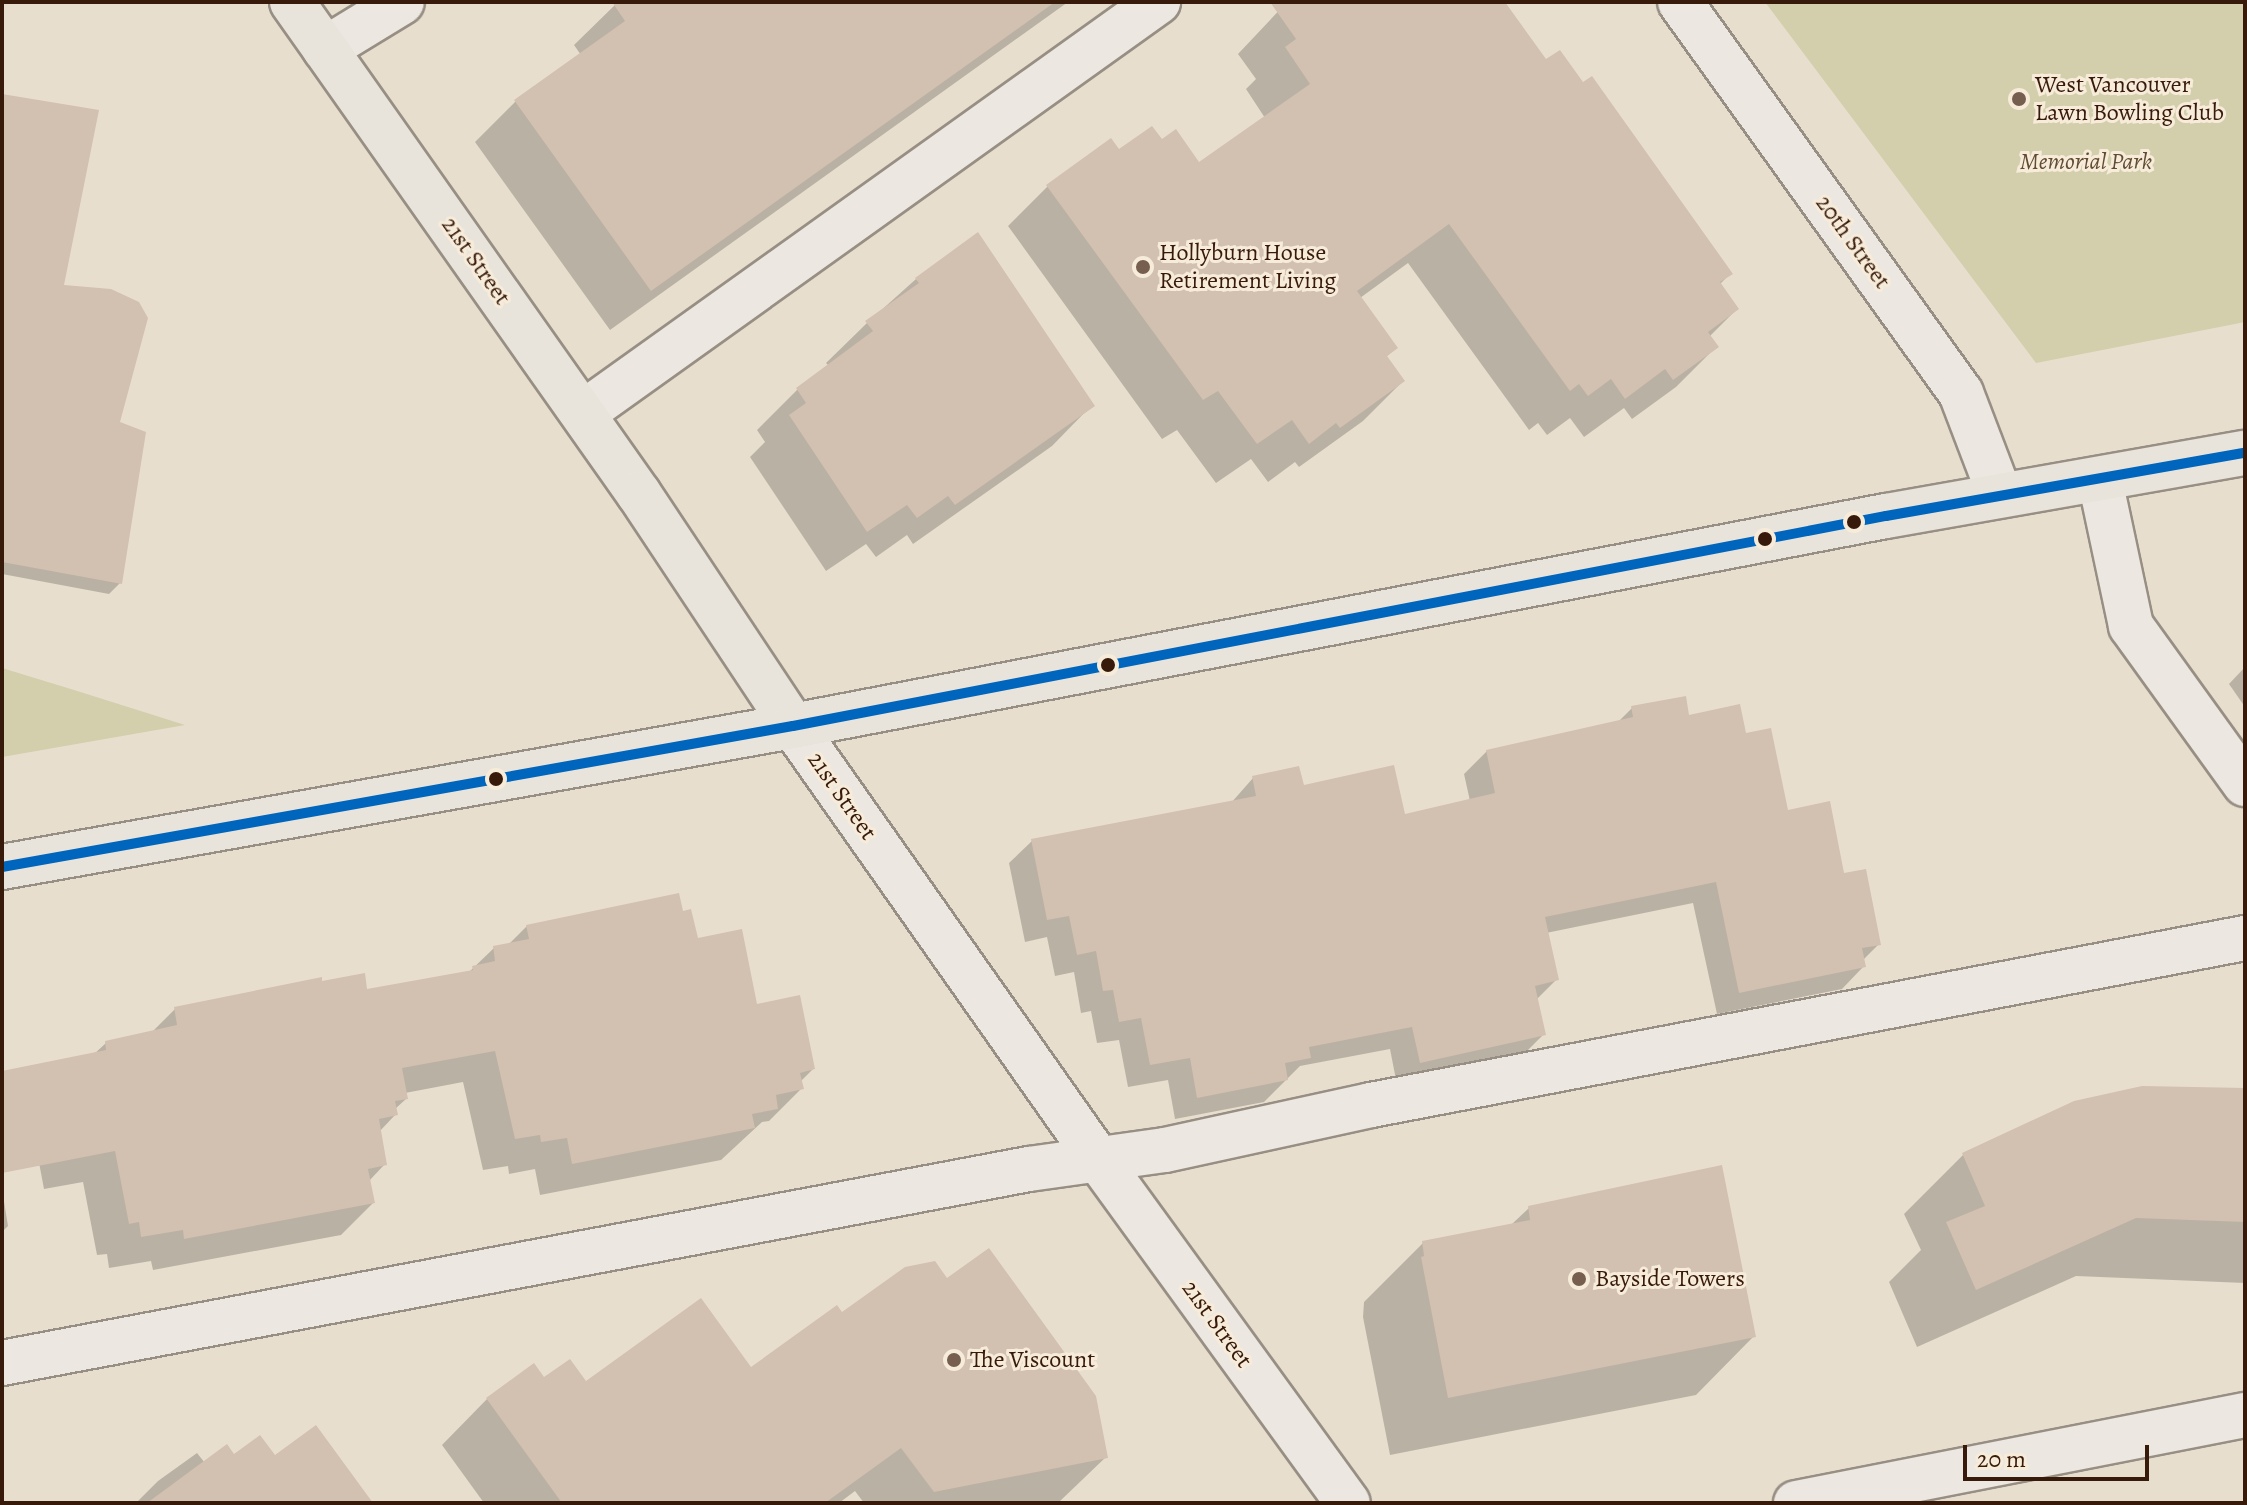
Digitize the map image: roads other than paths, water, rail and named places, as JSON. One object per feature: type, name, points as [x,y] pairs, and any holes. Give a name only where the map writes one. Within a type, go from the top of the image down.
[{"type":"main road","name":"21st Street","points":[[292,2],[583,413],[793,726]]},
{"type":"main road","points":[[2,867],[793,726],[2000,495],[2245,453]]},
{"type":"street","points":[[325,49],[402,2]]},
{"type":"street","points":[[583,413],[1158,2]]},
{"type":"street","name":"20th Street","points":[[1680,2],[1961,393],[2000,495]]},
{"type":"street","points":[[2100,480],[2131,626],[2245,784]]},
{"type":"street","name":"21st Street","points":[[793,726],[1098,1159],[1348,1503]]},
{"type":"street","points":[[2,1363],[1014,1172],[1165,1150],[1371,1105],[2245,938]]},
{"type":"street","points":[[1796,1503],[2243,1417]]},
{"type":"place","name":"West Vancouver Lawn Bowling Club","points":[[2019,99]]},
{"type":"place","name":"Hollyburn House Retirement Living","points":[[1143,267]]},
{"type":"place","name":"Bayside Towers","points":[[1579,1279]]},
{"type":"place","name":"The Viscount","points":[[954,1360]]},
{"type":"park label","name":"Memorial Park","points":[[2086,162]]}]
